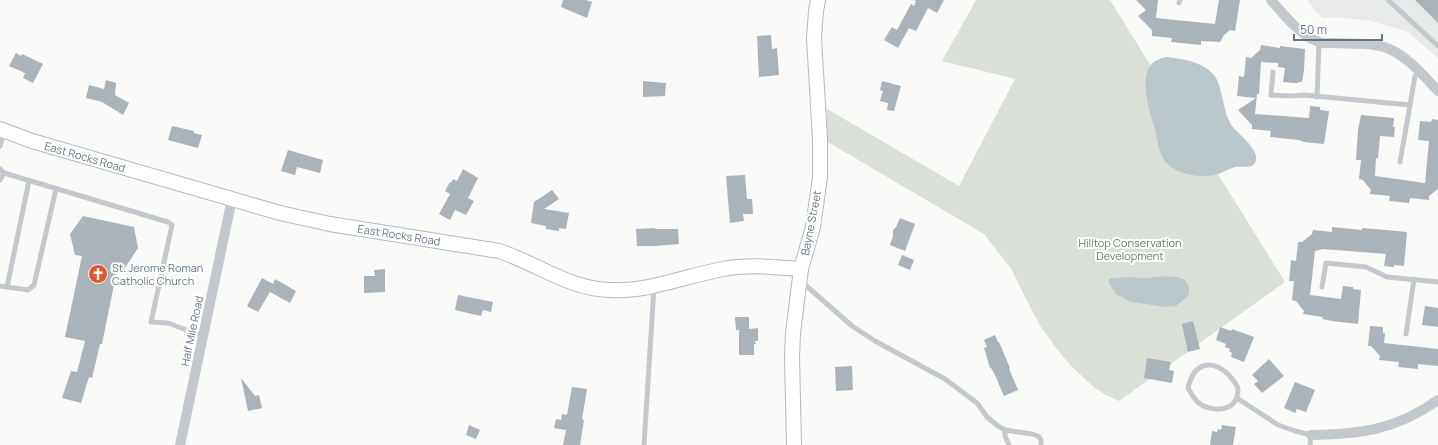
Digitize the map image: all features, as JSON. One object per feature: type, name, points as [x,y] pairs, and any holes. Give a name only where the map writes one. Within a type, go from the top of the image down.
[{"type":"street","name":"Bayne Street","points":[[794,445],[792,357],[793,333],[800,274],[812,226],[820,177],[820,139],[814,38],[818,0]]},
{"type":"street","points":[[1271,0],[1307,36],[1319,42],[1384,47],[1398,54],[1438,91]]},
{"type":"street","name":"East Rocks Road","points":[[2,130],[32,141],[280,213],[330,224],[499,251],[515,256],[566,281],[595,288],[610,290],[641,289],[721,269],[740,266],[769,265],[800,274]]},
{"type":"street","name":"Half Mile Road","points":[[180,445],[232,199]]},
{"type":"street","points":[[1311,434],[1359,433],[1376,429],[1416,414],[1438,400]]},
{"type":"lane","points":[[1388,0],[1438,46]]},
{"type":"lane","points":[[1317,96],[1319,42]]},
{"type":"lane","points":[[1273,72],[1271,95],[1317,96],[1410,105]]},
{"type":"lane","points":[[1400,162],[1415,76],[1419,72]]},
{"type":"lane","points":[[0,146],[2,130]]},
{"type":"lane","points":[[0,180],[2,171],[29,181],[168,222],[172,225],[151,322],[168,323],[203,336]]},
{"type":"lane","points":[[7,287],[29,181]]},
{"type":"lane","points":[[0,286],[28,290],[34,285],[56,188]]},
{"type":"lane","points":[[1322,287],[1326,263],[1366,267],[1387,277],[1438,282]]},
{"type":"lane","points":[[800,274],[852,326],[875,341],[945,380],[977,403],[986,417],[1005,430],[1038,436],[1041,440],[1041,445]]},
{"type":"lane","points":[[1406,334],[1414,279]]},
{"type":"lane","points":[[644,445],[654,286]]},
{"type":"lane","points":[[1206,364],[1216,366],[1233,379],[1238,388],[1237,398],[1229,407],[1220,409],[1209,408],[1200,404],[1193,397],[1188,388],[1191,377],[1198,368],[1206,364]]},
{"type":"lane","points":[[1237,398],[1278,425],[1295,431],[1311,434],[1310,445]]},
{"type":"lane","points":[[1005,430],[1005,436],[1009,445]]},
{"type":"shaded area","points":[[1308,0],[1438,0],[1438,58],[1408,32],[1371,21],[1337,17],[1323,18],[1316,12]]},
{"type":"shaded area","points":[[1167,57],[1197,63],[1207,69],[1216,78],[1221,90],[1228,120],[1255,153],[1256,158],[1253,165],[1248,167],[1235,167],[1215,175],[1204,176],[1181,172],[1167,164],[1161,155],[1149,109],[1146,76],[1150,67],[1156,60]]},
{"type":"shaded area","points":[[1168,276],[1182,279],[1187,282],[1189,288],[1188,296],[1176,306],[1166,307],[1131,302],[1116,294],[1109,283],[1109,279],[1113,278],[1147,278]]},
{"type":"green space","name":"Hilltop Conservation Development","points":[[976,0],[1110,0],[1285,282],[1119,401],[1096,389],[1071,366],[1057,349],[1041,327],[1012,270],[984,234],[826,141],[827,109],[959,186],[1015,79],[942,61]]},
{"type":"building","points":[[563,0],[586,0],[592,2],[587,18],[561,7]]},
{"type":"building","points":[[914,0],[944,0],[937,13],[928,8],[916,31],[909,28],[898,48],[884,40],[892,27],[897,30],[911,4],[914,6],[916,1]]},
{"type":"building","points":[[1136,0],[1158,0],[1156,18],[1215,24],[1219,0],[1240,0],[1235,31],[1230,30],[1224,35],[1220,42],[1201,41],[1201,45],[1171,42],[1172,38],[1152,36],[1152,30],[1138,16],[1146,10]]},
{"type":"building","points":[[1415,0],[1438,0],[1438,23]]},
{"type":"building","points":[[771,35],[772,49],[777,48],[779,75],[759,77],[757,36]]},
{"type":"building","points":[[1261,45],[1280,48],[1280,46],[1305,49],[1304,70],[1302,82],[1283,82],[1285,68],[1278,67],[1278,63],[1261,62],[1259,94],[1257,94],[1255,114],[1309,118],[1310,106],[1320,107],[1320,110],[1329,111],[1324,144],[1270,137],[1271,131],[1252,129],[1252,125],[1238,110],[1256,98],[1237,96],[1239,76],[1244,77],[1246,57],[1251,58],[1260,50]]},
{"type":"building","points":[[16,53],[21,56],[22,54],[43,64],[33,83],[23,78],[25,73],[9,66]]},
{"type":"building","points":[[106,80],[116,83],[115,95],[129,103],[123,115],[102,102],[86,98],[89,85],[104,89]]},
{"type":"building","points":[[643,81],[666,83],[665,96],[643,97]]},
{"type":"building","points":[[882,81],[901,86],[894,111],[887,110],[888,103],[880,101],[883,91],[880,90]]},
{"type":"building","points":[[1361,115],[1394,118],[1394,137],[1380,136],[1378,158],[1376,158],[1375,176],[1425,183],[1429,141],[1418,140],[1420,121],[1431,122],[1432,119],[1438,120],[1438,189],[1429,196],[1429,200],[1410,198],[1409,203],[1389,201],[1390,196],[1370,194],[1371,190],[1363,180],[1359,179],[1361,160],[1356,160],[1358,130]]},
{"type":"building","points":[[172,126],[194,131],[194,133],[202,135],[198,148],[168,140]]},
{"type":"building","points":[[288,150],[323,160],[320,173],[297,167],[295,175],[281,171]]},
{"type":"building","points":[[463,169],[478,178],[468,198],[474,201],[466,215],[455,210],[450,220],[439,214],[450,194],[445,191],[453,179],[457,181]]},
{"type":"building","points":[[745,175],[747,199],[752,199],[753,214],[743,214],[744,221],[730,223],[726,176]]},
{"type":"building","points":[[552,190],[559,199],[544,209],[569,213],[566,229],[559,228],[559,231],[546,229],[546,226],[531,223],[534,202]]},
{"type":"building","points":[[83,216],[134,227],[138,248],[123,271],[117,270],[102,344],[100,344],[92,378],[89,377],[81,403],[62,398],[71,371],[77,372],[85,341],[65,337],[82,256],[75,255],[70,234]]},
{"type":"building","points":[[900,218],[915,224],[905,251],[890,245],[893,230]]},
{"type":"building","points":[[1332,227],[1362,230],[1362,228],[1407,233],[1404,266],[1384,266],[1386,254],[1323,249],[1315,251],[1310,295],[1341,299],[1343,286],[1361,290],[1358,324],[1332,321],[1322,319],[1323,317],[1303,314],[1304,311],[1296,301],[1292,300],[1294,281],[1289,281],[1291,260],[1296,261],[1298,242],[1302,242],[1312,234],[1313,230],[1332,232]]},
{"type":"building","points":[[636,229],[678,229],[679,244],[637,246]]},
{"type":"building","points":[[902,255],[914,260],[910,270],[898,265]]},
{"type":"building","points":[[385,269],[385,292],[364,293],[364,276],[375,276],[374,270]]},
{"type":"building","points":[[262,278],[273,284],[275,279],[296,291],[290,303],[270,292],[258,312],[247,306]]},
{"type":"building","points":[[458,295],[493,302],[491,312],[483,310],[481,316],[455,310]]},
{"type":"building","points":[[1425,306],[1438,308],[1438,327],[1422,325]]},
{"type":"building","points":[[735,317],[749,317],[749,329],[758,328],[758,341],[755,341],[756,344],[754,344],[754,355],[739,355],[739,330],[736,330]]},
{"type":"building","points":[[1193,321],[1200,349],[1188,352],[1182,324]]},
{"type":"building","points":[[1370,326],[1383,327],[1383,333],[1385,333],[1384,343],[1438,349],[1438,366],[1418,364],[1418,369],[1398,367],[1399,362],[1379,360],[1380,356],[1371,346],[1368,346]]},
{"type":"building","points":[[1220,327],[1231,331],[1232,329],[1254,337],[1244,362],[1231,357],[1232,353],[1229,351],[1230,349],[1225,347],[1226,344],[1216,340]]},
{"type":"building","points":[[995,335],[1018,390],[1004,396],[995,375],[990,368],[984,348],[987,347],[984,340]]},
{"type":"building","points":[[1147,358],[1171,362],[1169,370],[1174,371],[1172,383],[1144,378]]},
{"type":"building","points":[[1269,359],[1284,376],[1262,393],[1254,384],[1258,381],[1252,375]]},
{"type":"building","points":[[852,366],[853,390],[836,391],[835,367]]},
{"type":"building","points":[[241,378],[255,396],[259,395],[262,408],[248,411]]},
{"type":"building","points":[[1295,382],[1315,390],[1306,412],[1297,409],[1295,413],[1284,408]]},
{"type":"building","points":[[572,387],[587,389],[582,419],[584,420],[580,445],[563,445],[566,430],[554,428],[556,419],[561,420],[562,414],[567,415]]},
{"type":"building","points":[[469,425],[480,430],[476,439],[466,435]]},
{"type":"building","points":[[1222,425],[1236,427],[1233,445],[1210,445],[1212,431],[1217,432],[1218,429],[1221,430]]},
{"type":"place","name":"St. Jerome Roman Catholic Church","points":[[98,274]]}]
